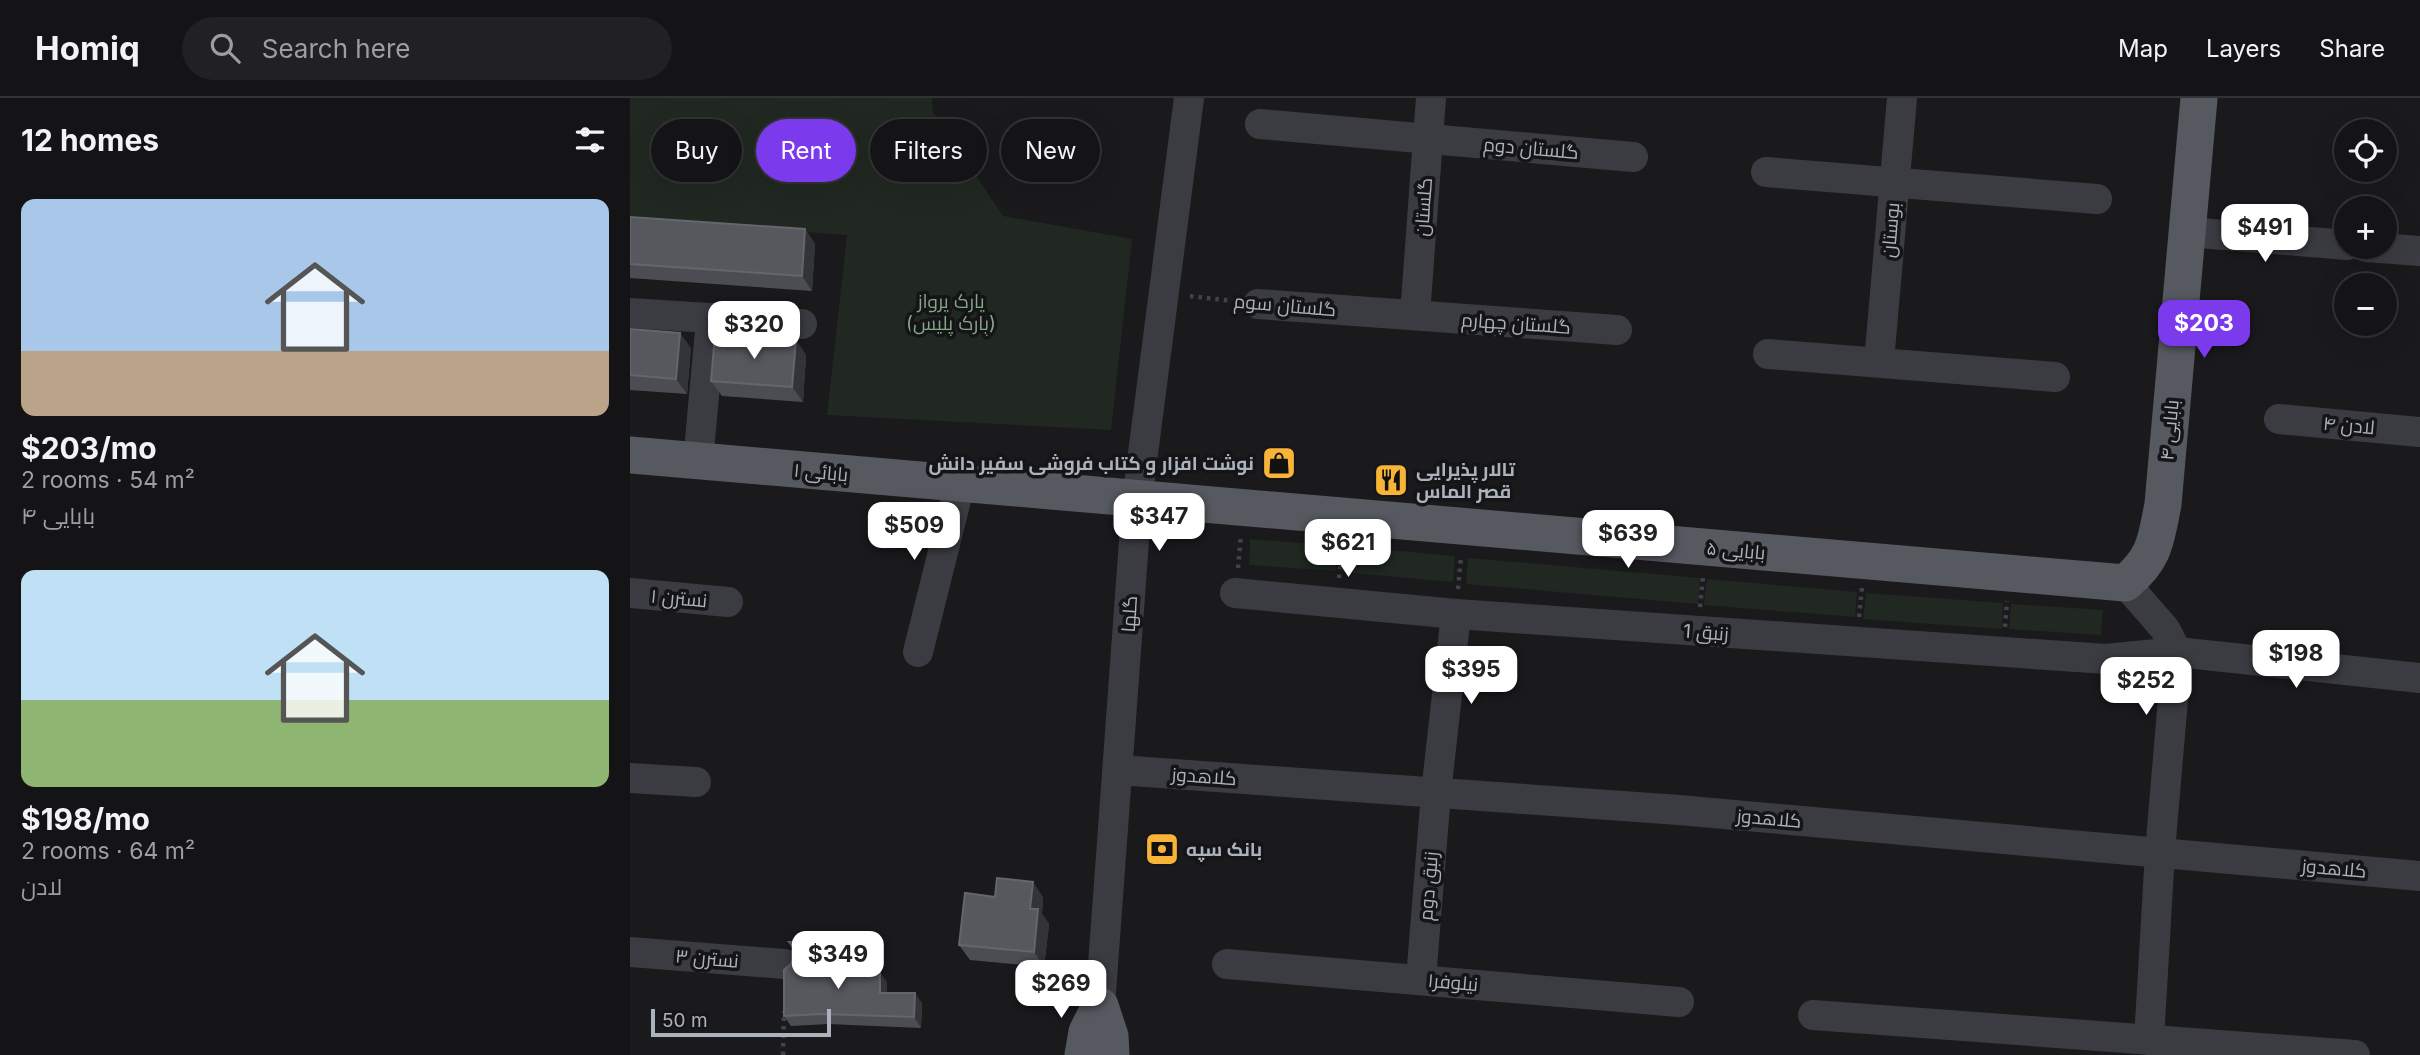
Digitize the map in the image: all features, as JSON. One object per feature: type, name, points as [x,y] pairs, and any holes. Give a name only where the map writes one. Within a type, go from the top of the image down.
[{"type":"main road","name":"بابایی ۴","points":[[2125,583],[2141,569],[2155,544],[2162,504],[2199,98]]},
{"type":"main road","name":"بابائی ۱","points":[[630,455],[1137,500]]},
{"type":"main road","name":"۵ بابایی","points":[[1137,500],[2125,583]]},
{"type":"main road","points":[[1083,1055],[1087,1032],[1100,1006]]},
{"type":"main road","points":[[1100,1006],[1110,1035],[1111,1055]]},
{"type":"street","name":"گلها","points":[[1100,1006],[1137,500],[1189,98]]},
{"type":"street","name":"گلستان","points":[[1415,315],[1432,98]]},
{"type":"street","name":"بوستان","points":[[1879,362],[1902,98]]},
{"type":"street","name":"گلستان دوم","points":[[1260,124],[1633,157]]},
{"type":"street","points":[[1766,172],[2097,199]]},
{"type":"street","points":[[2187,232],[2334,244]]},
{"type":"street","points":[[2397,249],[2420,251]]},
{"type":"street","name":"گلستان سوم","points":[[1258,304],[1415,315]]},
{"type":"street","points":[[630,313],[802,324]]},
{"type":"street","name":"گلستان چهارم","points":[[1415,315],[1617,330]]},
{"type":"street","points":[[698,461],[711,320]]},
{"type":"street","points":[[1768,354],[2055,377]]},
{"type":"street","name":"لادن ۴","points":[[2278,419],[2420,432]]},
{"type":"street","points":[[918,652],[960,484]]},
{"type":"street","points":[[2125,583],[2165,629],[2177,652],[2160,852],[2149,1040]]},
{"type":"street","name":"نسترن ١","points":[[630,593],[728,602]]},
{"type":"street","name":"زنبق 1","points":[[1235,593],[1456,614],[2106,659],[2177,652],[2420,678]]},
{"type":"street","name":"زنبق دوم","points":[[1421,979],[1436,793],[1456,614]]},
{"type":"street","name":"کلاهدوز","points":[[1118,769],[1679,810],[2420,876]]},
{"type":"street","points":[[630,778],[696,782]]},
{"type":"street","name":"نسترن ٣","points":[[630,952],[784,964]]},
{"type":"street","name":"نیلوفر۱","points":[[1227,964],[1679,1002]]},
{"type":"street","points":[[1813,1015],[2356,1055]]},
{"type":"path","name":"گلستان سوم","points":[[1164,293],[1258,304]]},
{"type":"path","points":[[1235,593],[1243,509]]},
{"type":"path","points":[[1337,604],[1345,517]]},
{"type":"path","points":[[1456,614],[1463,527]]},
{"type":"path","points":[[1698,632],[1706,548]]},
{"type":"path","points":[[1856,642],[1864,561]]},
{"type":"path","points":[[2004,652],[2009,573]]},
{"type":"path","points":[[783,1055],[784,964]]},
{"type":"green space","name":"پارک پرواز (پارک پلیس)","points":[[630,98],[932,98],[933,112],[938,119],[870,119],[870,182],[980,182],[1003,216],[1132,239],[1111,430],[827,415],[847,235],[630,219]]},
{"type":"green space","points":[[1250,539],[1338,546],[1336,571],[1249,565]]},
{"type":"green space","points":[[1345,546],[1455,556],[1453,582],[1342,572]]},
{"type":"green space","points":[[1468,558],[1700,578],[1698,604],[1466,584]]},
{"type":"green space","points":[[1707,579],[1857,592],[1855,617],[1704,605]]},
{"type":"green space","points":[[1866,593],[2003,603],[2002,629],[1863,619]]},
{"type":"green space","points":[[2011,604],[2103,610],[2101,635],[2009,629]]},
{"type":"building","points":[[630,217],[805,229],[802,276],[630,264]]},
{"type":"building","points":[[630,329],[680,333],[676,379],[630,375]]},
{"type":"building","points":[[715,335],[796,340],[792,387],[711,381]]},
{"type":"building","points":[[997,878],[1033,882],[1030,909],[1038,909],[1034,952],[959,945],[965,893],[995,897]]},
{"type":"building","points":[[789,942],[806,942],[823,970],[880,972],[880,993],[915,993],[914,1017],[821,1014],[784,1016],[784,970],[791,964],[794,956]]},
{"type":"place","name":"نوشت افزار و کتاب فروشی سفیر دانش","points":[[1279,463]]},
{"type":"place","name":"تالار پذیرایی قصر الماس","points":[[1391,480]]},
{"type":"place","name":"بانک سپه","points":[[1162,849]]}]
